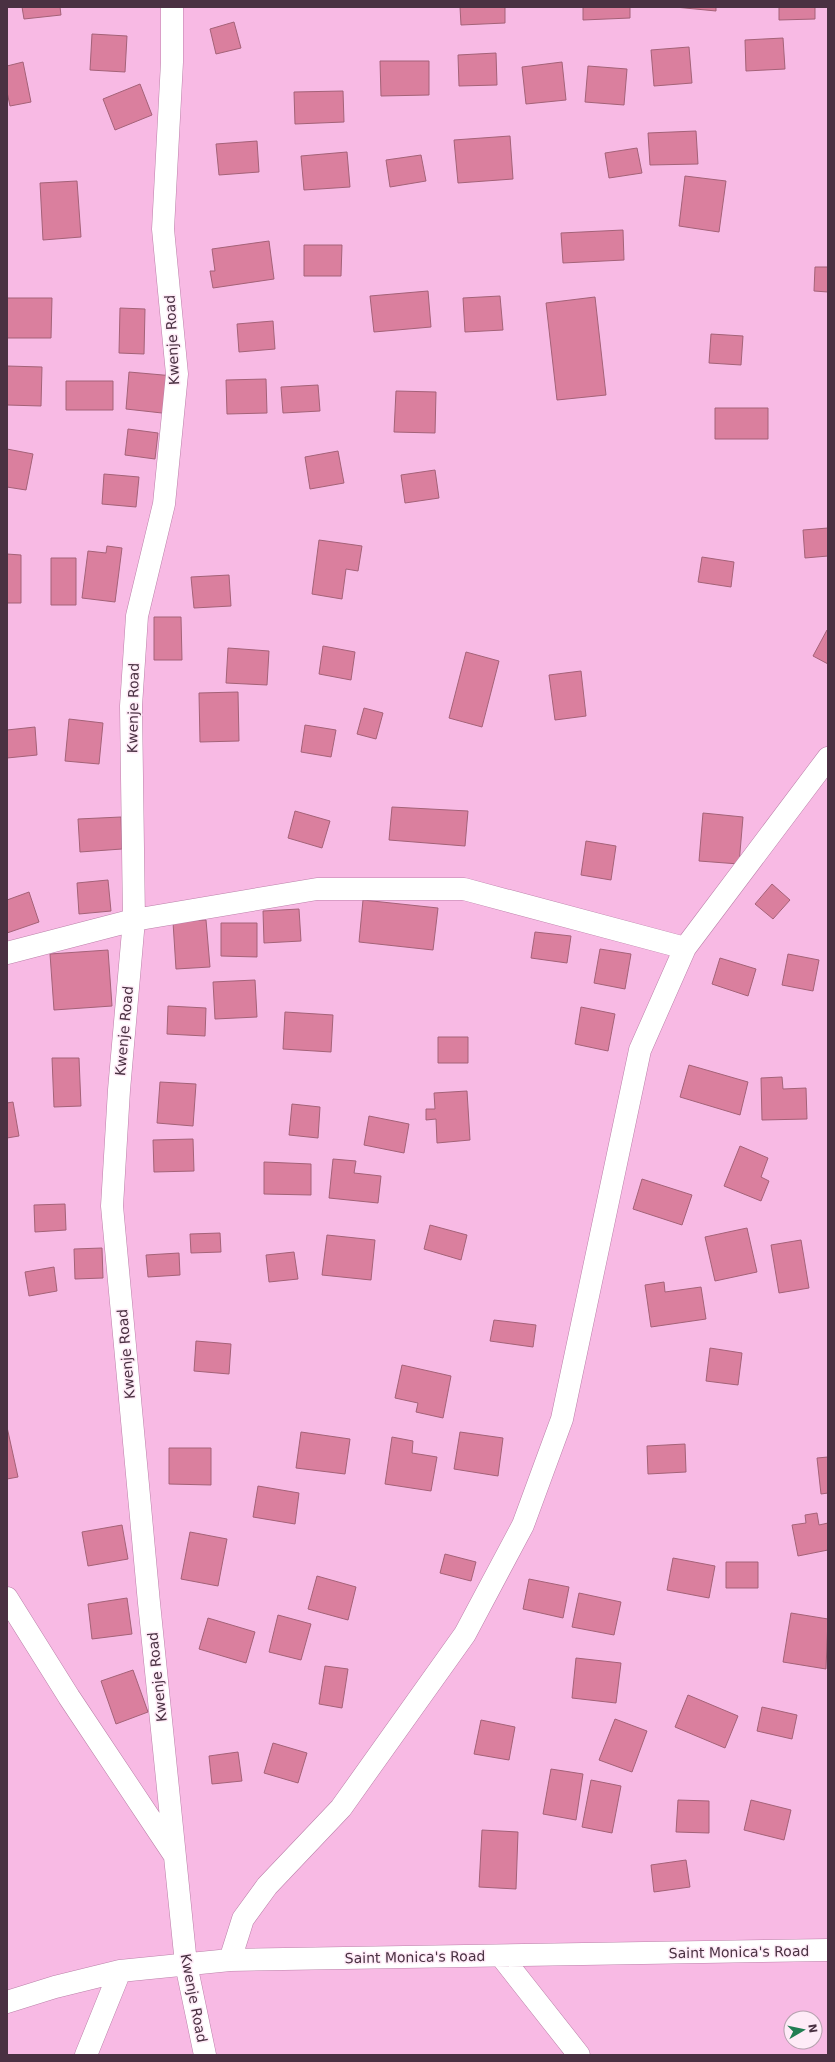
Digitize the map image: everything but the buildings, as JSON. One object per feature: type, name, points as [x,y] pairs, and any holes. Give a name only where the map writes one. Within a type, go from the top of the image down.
[{"type":"street","name":"Kwenje Road","points":[[172,7],[172,62],[163,228],[177,374],[164,504],[137,616],[131,706],[134,920],[119,1090],[112,1206],[186,1964],[206,2055]]},
{"type":"street","points":[[230,1960],[243,1919],[267,1886],[341,1808],[465,1634],[523,1525],[562,1419],[640,1050],[685,948],[828,758]]},
{"type":"street","points":[[7,953],[134,920],[317,889],[464,889],[685,948]]},
{"type":"street","points":[[7,1598],[69,1697],[175,1856]]},
{"type":"street","name":"Saint Monica's Road","points":[[7,2002],[55,1987],[120,1971],[230,1960],[828,1950]]},
{"type":"street","points":[[501,1956],[579,2055]]},
{"type":"street","points":[[86,2055],[120,1971]]}]
